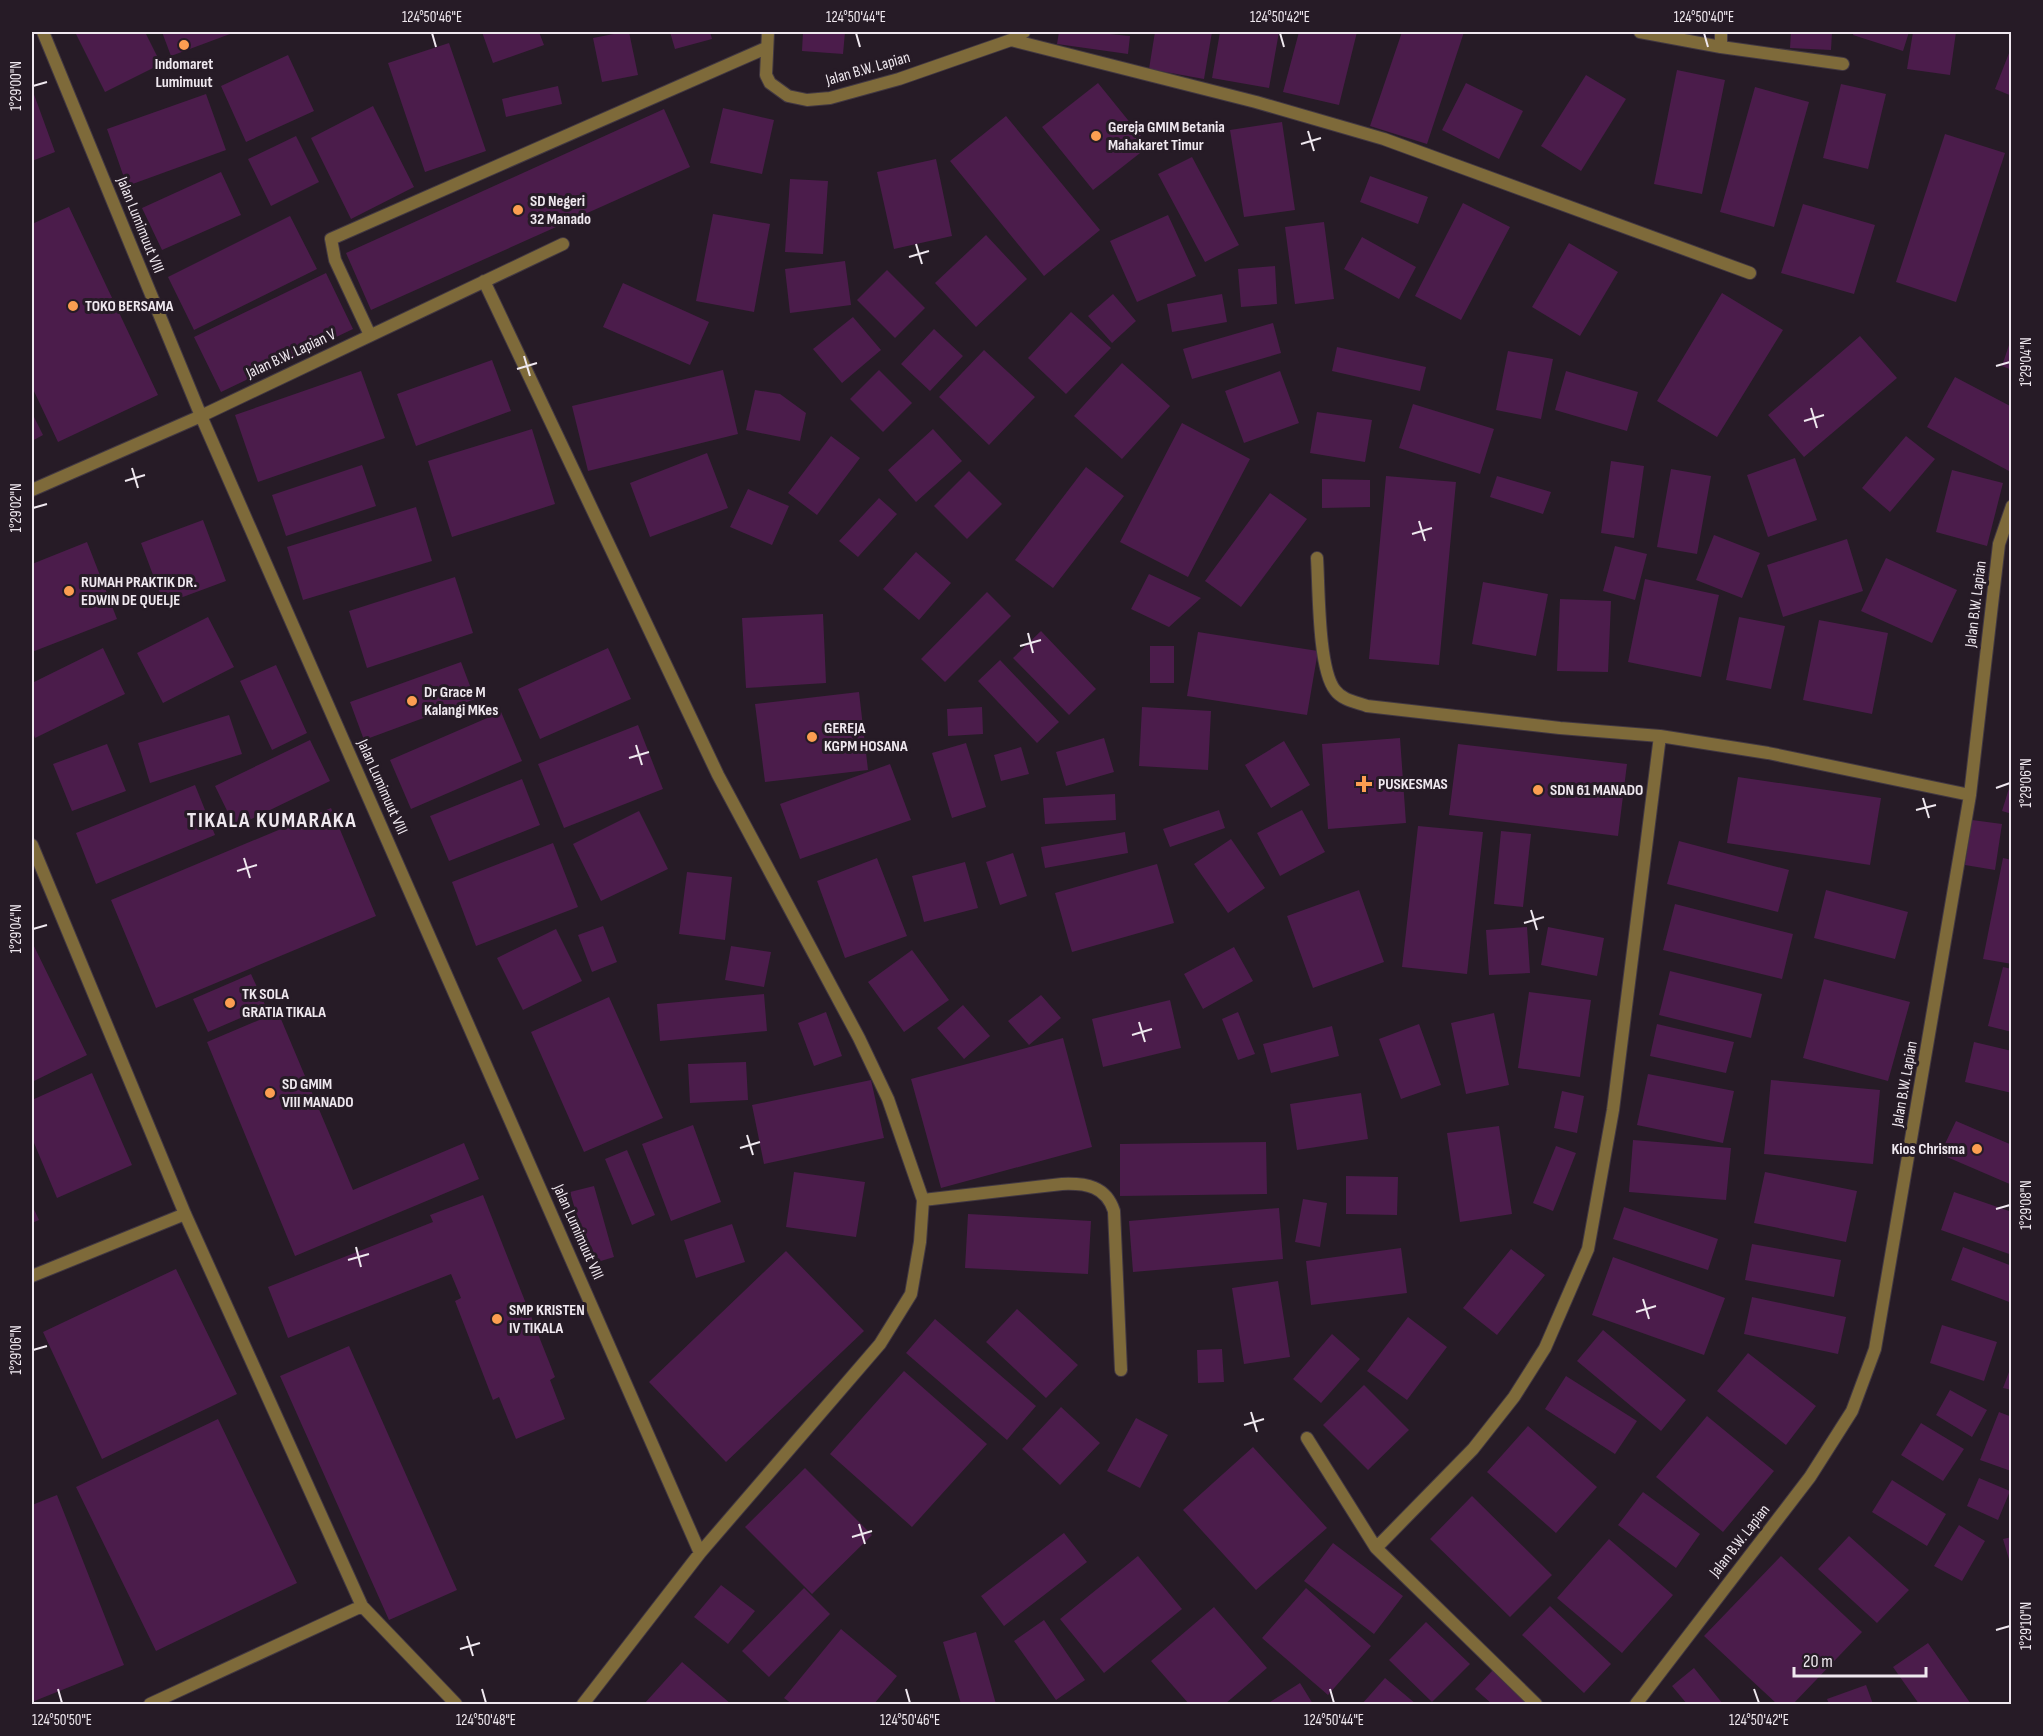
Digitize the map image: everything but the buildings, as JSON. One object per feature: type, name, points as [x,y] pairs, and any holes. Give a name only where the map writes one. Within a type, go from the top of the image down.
[{"type":"street","name":"Jalan Lumimuut VIII","points":[[43,32],[201,416],[700,1553]]},
{"type":"street","name":"Jalan B.W. Lapian","points":[[768,32],[766,75],[770,83],[788,96],[807,100],[830,98],[899,79],[1011,40],[1024,32]]},
{"type":"street","points":[[1640,32],[1721,47],[1843,64]]},
{"type":"street","points":[[1721,32],[1721,47]]},
{"type":"street","points":[[1011,40],[1256,102],[1384,139],[1750,273]]},
{"type":"street","points":[[370,335],[335,260],[331,239],[766,48]]},
{"type":"street","name":"Jalan B.W. Lapian V","points":[[32,490],[201,416],[563,244]]},
{"type":"street","points":[[484,281],[682,694],[718,775],[864,1048],[888,1099],[923,1200],[920,1242],[911,1294],[880,1344],[700,1553],[583,1704]]},
{"type":"street","name":"Jalan B.W. Lapian","points":[[1636,1704],[1810,1477],[1852,1411],[1875,1349],[1970,795],[1999,544],[2012,506]]},
{"type":"street","points":[[1317,558],[1325,671],[1334,690],[1344,698],[1367,706],[1560,728],[1660,736],[1768,753],[1970,795]]},
{"type":"street","points":[[1376,1548],[1473,1449],[1514,1397],[1545,1348],[1588,1249],[1613,1110],[1660,736]]},
{"type":"street","points":[[32,845],[185,1214],[362,1606],[456,1704]]},
{"type":"street","points":[[923,1200],[1062,1184],[1084,1183],[1098,1189],[1110,1200],[1114,1211],[1121,1370]]},
{"type":"street","points":[[32,1276],[185,1214]]},
{"type":"street","points":[[1307,1438],[1376,1548],[1536,1704]]},
{"type":"street","points":[[150,1704],[362,1606]]},
{"type":"place","name":"Indomaret Lumimuut","points":[[184,45]]},
{"type":"place","name":"Gereja GMIM Betania Mahakaret Timur","points":[[1096,136]]},
{"type":"place","name":"SD Negeri 32 Manado","points":[[518,210]]},
{"type":"place","name":"TOKO BERSAMA","points":[[73,306]]},
{"type":"place","name":"RUMAH PRAKTIK DR. EDWIN DE QUELJE","points":[[69,591]]},
{"type":"place","name":"Dr Grace M Kalangi MKes","points":[[412,701]]},
{"type":"place","name":"GEREJA KGPM HOSANA","points":[[812,737]]},
{"type":"place","name":"PUSKESMAS","points":[[1364,784]]},
{"type":"place","name":"SDN 61 MANADO","points":[[1538,790]]},
{"type":"place","name":"TK SOLA GRATIA TIKALA","points":[[230,1003]]},
{"type":"place","name":"SD GMIM VIII MANADO","points":[[270,1093]]},
{"type":"place","name":"Kios Chrisma","points":[[1977,1149]]},
{"type":"place","name":"SMP KRISTEN IV TIKALA","points":[[497,1319]]},
{"type":"district","name":"TIKALA KUMARAKA","points":[[272,820]]}]
